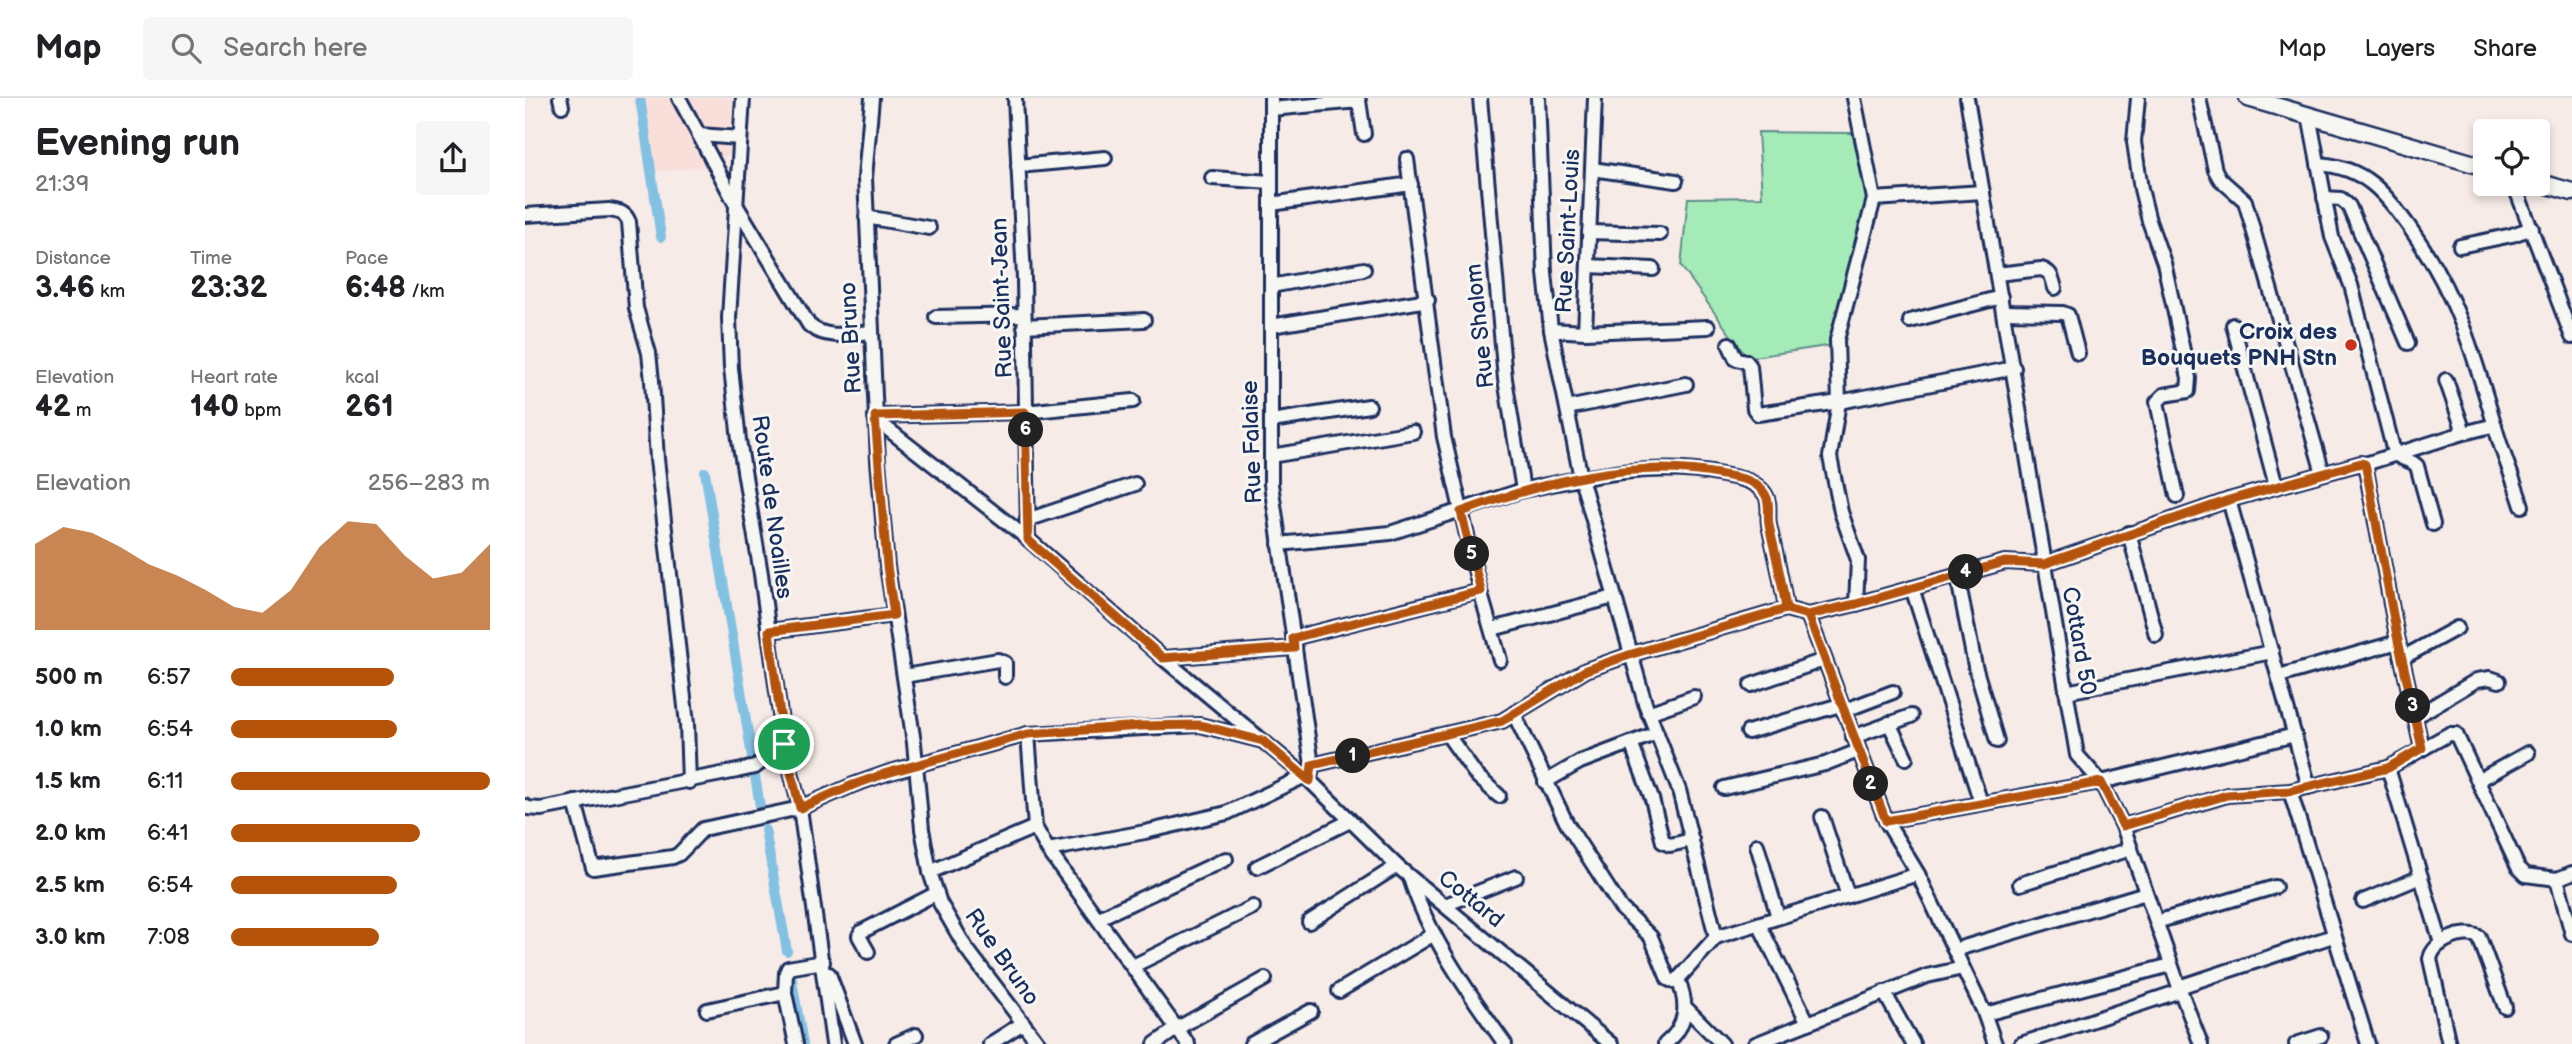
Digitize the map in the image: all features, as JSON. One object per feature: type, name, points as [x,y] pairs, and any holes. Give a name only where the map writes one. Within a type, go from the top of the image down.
[{"type":"main road","points":[[2248,98],[2473,164]]},
{"type":"main road","points":[[2550,186],[2572,192]]},
{"type":"street","points":[[679,98],[735,202],[809,325],[818,332],[831,335],[871,332]]},
{"type":"street","name":"Route de Noailles","points":[[743,98],[729,317],[731,368],[739,440],[784,744],[800,808],[833,1044]]},
{"type":"street","name":"Rue Bruno","points":[[872,98],[865,178],[875,418],[887,566],[917,765],[922,830],[930,872],[940,903],[966,948],[1039,1044]]},
{"type":"street","name":"Rue Saint-Jean","points":[[1015,98],[1024,321],[1028,540]]},
{"type":"street","name":"Rue Shalom","points":[[1479,98],[1505,379],[1523,490]]},
{"type":"street","points":[[1538,98],[1545,273],[1551,330],[1581,478],[1649,713],[1679,790],[1716,937]]},
{"type":"street","name":"Rue Saint-Louis","points":[[1551,330],[1585,332],[1595,98]]},
{"type":"street","points":[[1854,98],[1874,199],[1837,340],[1839,402],[1830,457],[1841,512],[1858,560],[1856,604]]},
{"type":"street","name":"Cottard 50","points":[[1967,98],[2077,755],[2101,782],[2123,826],[2179,989],[2201,1044]]},
{"type":"street","points":[[2138,98],[2134,142],[2141,189],[2164,263],[2189,379],[2188,391],[2164,396],[2157,402],[2177,496]]},
{"type":"street","points":[[2199,98],[2215,170],[2220,179],[2245,201],[2323,473]]},
{"type":"street","points":[[1271,104],[1359,101],[1364,134]]},
{"type":"street","name":"Rue Falaise","points":[[1271,104],[1271,484],[1294,643],[1309,774]]},
{"type":"street","points":[[2309,116],[2332,237],[2351,285],[2396,455],[2417,466],[2433,524]]},
{"type":"street","points":[[699,135],[740,138]]},
{"type":"street","points":[[1018,166],[1105,158]]},
{"type":"street","points":[[1408,159],[1444,437],[1500,660]]},
{"type":"street","points":[[2318,164],[2335,165],[2364,177],[2382,192],[2428,253],[2447,286],[2477,361],[2522,506]]},
{"type":"street","points":[[1592,169],[1677,181]]},
{"type":"street","points":[[1212,178],[1271,183]]},
{"type":"street","points":[[1271,204],[1411,184]]},
{"type":"street","points":[[1874,199],[1983,192]]},
{"type":"street","points":[[2519,196],[2572,337]]},
{"type":"street","points":[[2324,198],[2341,199],[2350,206],[2408,343]]},
{"type":"street","points":[[525,215],[609,210],[627,215],[636,307],[649,353],[657,459],[687,724],[689,782]]},
{"type":"street","points":[[866,217],[929,228]]},
{"type":"street","points":[[2460,246],[2532,228]]},
{"type":"street","points":[[1589,232],[1660,234]]},
{"type":"street","points":[[1588,266],[1653,269]]},
{"type":"street","points":[[1271,286],[1364,269]]},
{"type":"street","points":[[1997,274],[2041,269],[2052,276],[2055,288]]},
{"type":"street","points":[[1910,321],[2001,297]]},
{"type":"street","points":[[1271,326],[1428,300]]},
{"type":"street","points":[[2004,312],[2068,315],[2078,353]]},
{"type":"street","points":[[936,317],[1024,321],[1144,320]]},
{"type":"street","points":[[2233,325],[2276,486]]},
{"type":"street","points":[[1585,332],[1708,327]]},
{"type":"street","points":[[1729,344],[1736,359],[1746,361],[1750,366],[1754,409],[1758,414],[1839,402],[2014,368]]},
{"type":"street","points":[[2446,380],[2462,426],[2460,434]]},
{"type":"street","points":[[1567,408],[1686,384]]},
{"type":"street","points":[[875,418],[1025,412],[1133,401]]},
{"type":"street","points":[[1271,421],[1369,406]]},
{"type":"street","name":"Cottard","points":[[875,418],[1028,540],[1263,741],[1309,774],[1350,821],[1397,866],[1611,1044]]},
{"type":"street","points":[[1048,850],[1227,813],[1309,774],[1491,724],[1514,714],[1586,670],[1632,654],[1786,609],[1808,615],[2005,562],[2044,564],[2229,500],[2365,464],[2495,425]]},
{"type":"street","points":[[1271,456],[1413,432]]},
{"type":"street","points":[[2365,464],[2398,642],[2422,748]]},
{"type":"street","points":[[1279,544],[1390,533],[1523,490],[1581,478],[1659,468],[1704,471],[1749,480],[1764,493],[1768,500],[1768,523],[1779,565],[1786,609]]},
{"type":"street","points":[[1027,520],[1135,484]]},
{"type":"street","points":[[2229,500],[2309,787]]},
{"type":"street","points":[[2129,533],[2156,635]]},
{"type":"street","points":[[1957,574],[1975,666],[1997,741]]},
{"type":"street","points":[[1912,587],[1981,803]]},
{"type":"street","points":[[1163,658],[1294,643],[1481,591]]},
{"type":"street","points":[[1492,629],[1614,597]]},
{"type":"street","points":[[769,631],[894,615]]},
{"type":"street","points":[[1808,615],[1886,821],[1917,874],[1963,968],[1985,1014],[1995,1044]]},
{"type":"street","points":[[2402,658],[2458,628]]},
{"type":"street","points":[[2279,677],[2398,642]]},
{"type":"street","points":[[2066,692],[2272,652]]},
{"type":"street","points":[[904,676],[998,660],[1005,663],[1005,677]]},
{"type":"street","points":[[1751,685],[1824,660]]},
{"type":"street","points":[[2416,717],[2477,680],[2490,678],[2499,681]]},
{"type":"street","points":[[1748,732],[1893,692]]},
{"type":"street","points":[[1649,713],[1694,697]]},
{"type":"street","points":[[1514,714],[1567,824],[1621,908],[1651,937],[1668,979],[1674,982],[1716,937],[1917,874]]},
{"type":"street","points":[[1853,737],[1911,716]]},
{"type":"street","points":[[1889,723],[1906,758]]},
{"type":"street","points":[[575,802],[593,868],[673,857],[703,829],[800,808],[853,785],[1028,734],[1200,725],[1263,741]]},
{"type":"street","points":[[1545,782],[1580,762],[1657,733]]},
{"type":"street","points":[[1028,734],[1035,827],[1048,850],[1188,1044]]},
{"type":"street","points":[[1447,734],[1476,775],[1499,796]]},
{"type":"street","points":[[2123,826],[2227,795],[2290,791],[2388,768],[2449,734],[2456,734],[2518,867],[2526,875],[2557,879],[2572,873]]},
{"type":"street","points":[[1886,821],[2101,782],[2295,735]]},
{"type":"street","points":[[1631,743],[1652,799],[1663,842],[1670,845],[1692,840]]},
{"type":"street","points":[[525,806],[541,809],[755,767],[784,744]]},
{"type":"street","points":[[1724,788],[1825,764],[1859,751]]},
{"type":"street","points":[[2479,780],[2528,753]]},
{"type":"street","points":[[2388,768],[2441,943]]},
{"type":"street","points":[[2290,791],[2368,1044]]},
{"type":"street","points":[[1822,817],[1847,896]]},
{"type":"street","points":[[1257,867],[1350,821]]},
{"type":"street","points":[[930,872],[1035,827]]},
{"type":"street","points":[[1757,845],[1778,917]]},
{"type":"street","points":[[2020,884],[2131,849]]},
{"type":"street","points":[[1099,918],[1226,859]]},
{"type":"street","points":[[1309,922],[1397,866]]},
{"type":"street","points":[[1410,877],[1416,897],[1434,934],[1505,1044]]},
{"type":"street","points":[[1445,905],[1516,877]]},
{"type":"street","points":[[2363,901],[2421,877]]},
{"type":"street","points":[[2557,879],[2572,934]]},
{"type":"street","points":[[2156,922],[2275,887]]},
{"type":"street","points":[[868,952],[859,936],[861,932],[937,893]]},
{"type":"street","points":[[1954,950],[2146,893]]},
{"type":"street","points":[[1133,966],[1253,907]]},
{"type":"street","points":[[1759,923],[1808,1023]]},
{"type":"street","points":[[1339,991],[1434,934]]},
{"type":"street","points":[[2449,1044],[2430,959],[2434,948],[2441,943],[2467,934],[2479,937],[2505,1007]]},
{"type":"street","points":[[2021,1044],[2333,936]]},
{"type":"street","points":[[793,1044],[785,993],[786,973],[789,968],[823,960],[855,1044]]},
{"type":"street","points":[[1985,1014],[2171,965]]},
{"type":"street","points":[[1755,1044],[1927,976],[1963,968]]},
{"type":"street","points":[[1155,1044],[1176,1029],[1265,979]]},
{"type":"street","points":[[1665,1044],[1671,1039],[1686,1008],[1686,998],[1678,979]]},
{"type":"street","points":[[1884,992],[1913,1044]]},
{"type":"street","points":[[707,1010],[785,993]]},
{"type":"street","points":[[1686,1008],[1722,1044]]},
{"type":"street","points":[[1251,1044],[1311,1012]]},
{"type":"street","points":[[990,1044],[1023,1023]]},
{"type":"street","points":[[897,1044],[916,1035]]},
{"type":"street","points":[[2296,1044],[2322,1036]]},
{"type":"shaded area","points":[[633,98],[732,98],[731,153],[712,166],[651,172]]},
{"type":"green space","points":[[1758,132],[1852,133],[1869,195],[1833,345],[1747,358],[1681,266],[1688,198],[1762,197]]},
{"type":"waterway","points":[[640,98],[661,237]]},
{"type":"waterway","points":[[705,472],[753,763]]},
{"type":"waterway","points":[[755,776],[760,806]]},
{"type":"waterway","points":[[765,830],[787,951]]},
{"type":"waterway","points":[[791,974],[803,1044]]},
{"type":"place","name":"Croix des Bouquets PNH Stn","points":[[2351,345]]},
{"type":"route","points":[[784,744],[769,631],[894,615],[887,566],[875,416],[1025,412],[1028,540],[1163,658],[1294,648],[1293,638],[1481,591],[1461,512],[1523,490],[1640,468],[1704,471],[1749,480],[1764,493],[1768,500],[1768,523],[1779,565],[1786,609],[1808,615],[2005,562],[2044,564],[2229,500],[2361,463],[2365,464],[2366,468],[2397,636],[2422,748],[2388,768],[2290,791],[2227,795],[2123,826],[2101,782],[1886,821],[1808,615],[1786,609],[1586,670],[1502,721],[1312,765],[1310,781],[1263,741],[1200,725],[1141,726],[1028,734],[887,773],[800,808],[784,744]]}]
